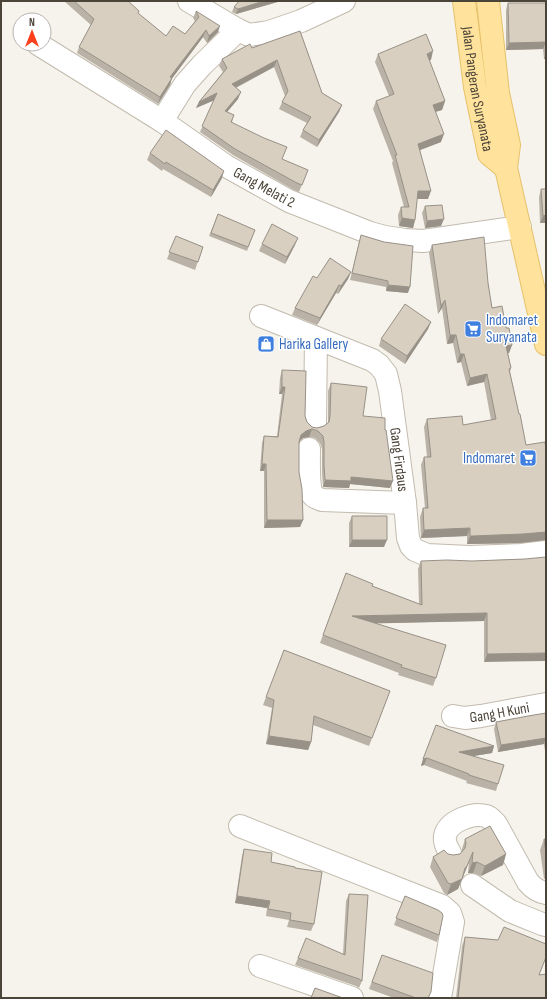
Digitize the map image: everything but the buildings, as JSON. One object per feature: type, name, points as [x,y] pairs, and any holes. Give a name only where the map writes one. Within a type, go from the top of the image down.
[{"type":"main road","name":"Jalan Pangeran Suryanata","points":[[464,1],[476,87],[489,154],[506,168]]},
{"type":"main road","name":"Jalan Pangeran Suryanata","points":[[488,1],[498,93],[509,145],[506,168],[546,344]]},
{"type":"street","points":[[189,1],[249,35],[269,32],[301,21],[344,1]]},
{"type":"street","points":[[162,121],[185,84],[238,30]]},
{"type":"street","name":"Gang Melati 2","points":[[51,52],[162,121],[226,166],[289,200],[377,235],[405,240],[423,241],[520,227]]},
{"type":"street","name":"Gang Firdaus","points":[[261,316],[372,360],[379,365],[386,374],[390,391],[405,503],[408,538],[411,546],[418,552],[427,555],[469,556],[521,555],[546,552]]},
{"type":"street","points":[[315,423],[316,338]]},
{"type":"street","points":[[309,449],[310,486],[312,494],[315,498],[322,500],[405,503]]},
{"type":"street","name":"Gang H Kuni","points":[[452,716],[465,718],[481,716],[546,704]]},
{"type":"street","points":[[450,853],[445,843],[445,836],[447,830],[456,821],[467,816],[488,816],[496,824],[528,882],[535,890],[541,893],[546,893]]},
{"type":"street","points":[[240,826],[442,906],[450,913],[453,922],[440,998]]},
{"type":"street","points":[[472,885],[510,911],[546,925]]},
{"type":"street","points":[[260,966],[352,998]]},
{"type":"place","name":"Indomaret Suryanata","points":[[473,329]]},
{"type":"place","name":"Harika Gallery","points":[[266,344]]},
{"type":"place","name":"Indomaret","points":[[528,458]]}]
